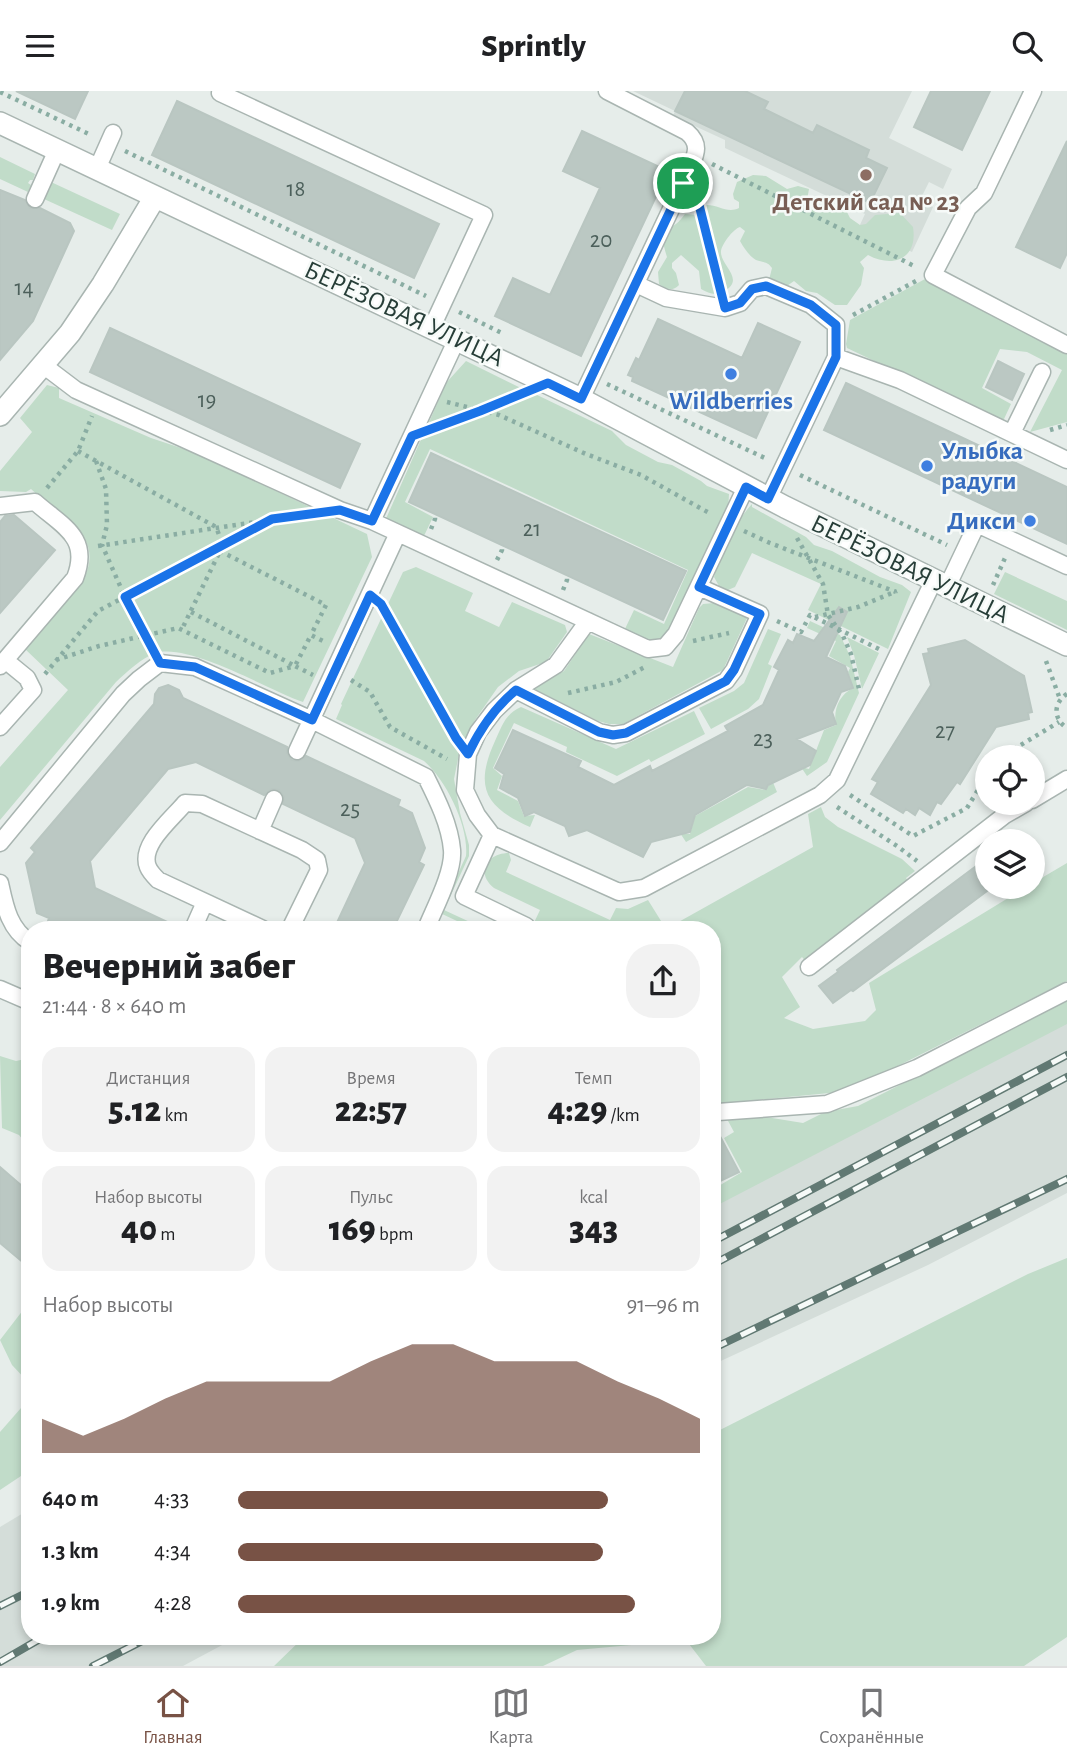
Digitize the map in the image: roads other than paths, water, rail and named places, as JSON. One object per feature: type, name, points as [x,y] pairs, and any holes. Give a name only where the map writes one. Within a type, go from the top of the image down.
[{"type":"street","name":"БЕРЁЗОВАЯ УЛИЦА","points":[[0,123],[581,399],[936,587],[1067,645]]},
{"type":"street","points":[[0,415],[70,333],[103,285],[155,197]]},
{"type":"lane","points":[[581,399],[693,162],[698,146],[687,132],[607,91]]},
{"type":"lane","points":[[1033,91],[984,193],[968,208],[933,275],[1067,345]]},
{"type":"lane","points":[[220,93],[484,215],[432,327]]},
{"type":"lane","points":[[97,169],[111,138]]},
{"type":"lane","points":[[35,199],[57,150]]},
{"type":"lane","points":[[636,284],[666,298],[725,308],[740,303],[752,289],[766,286],[811,305],[836,325],[836,357],[784,467],[776,503]]},
{"type":"lane","points":[[372,521],[457,339]]},
{"type":"lane","points":[[836,357],[900,380],[1067,460]]},
{"type":"lane","points":[[43,365],[76,390],[340,510],[372,521],[648,649],[665,647],[676,634],[746,487]]},
{"type":"lane","points":[[1012,433],[1042,372]]},
{"type":"lane","points":[[0,506],[35,502],[75,537],[81,548],[80,565],[75,578],[2,663],[27,678],[33,690],[0,727]]},
{"type":"lane","points":[[588,621],[556,664],[516,690],[494,711],[478,732],[468,754],[465,790],[477,815],[492,835],[619,893],[644,888],[820,795],[837,780],[936,587],[964,552],[977,524],[1067,566]]},
{"type":"lane","points":[[297,751],[398,533]]},
{"type":"lane","points":[[516,690],[599,732],[613,735],[626,733],[715,688],[726,681],[734,670],[760,614],[699,587]]},
{"type":"lane","points":[[0,843],[123,694],[139,679],[160,663],[195,667],[312,720],[426,777],[446,823],[453,852],[429,921]]},
{"type":"lane","points":[[1045,792],[1067,779]]},
{"type":"lane","points":[[260,831],[274,799]]},
{"type":"lane","points":[[246,921],[158,880],[148,869],[146,855],[151,843],[185,803],[202,804],[317,860],[319,870],[294,921]]},
{"type":"lane","points":[[809,967],[1005,815]]},
{"type":"lane","points":[[492,835],[464,896],[516,921]]},
{"type":"lane","points":[[0,883],[12,925],[21,937]]},
{"type":"lane","points":[[197,921],[205,902]]},
{"type":"lane","points":[[0,989],[21,998]]},
{"type":"lane","points":[[721,1112],[827,1104],[918,1068],[1067,991]]},
{"type":"railway","points":[[721,1237],[1067,1055]]},
{"type":"railway","points":[[721,1260],[1067,1077]]},
{"type":"railway","points":[[721,1345],[1067,1179]]},
{"type":"railway","points":[[0,1606],[21,1596]]},
{"type":"railway","points":[[0,1662],[29,1645]]},
{"type":"railway","points":[[93,1666],[134,1645]]},
{"type":"place","name":"Детский сад № 23","points":[[866,175]]},
{"type":"place","name":"Wildberries","points":[[731,374]]},
{"type":"place","name":"Улыбка радуги","points":[[927,466]]},
{"type":"place","name":"Дикси","points":[[1030,521]]}]
